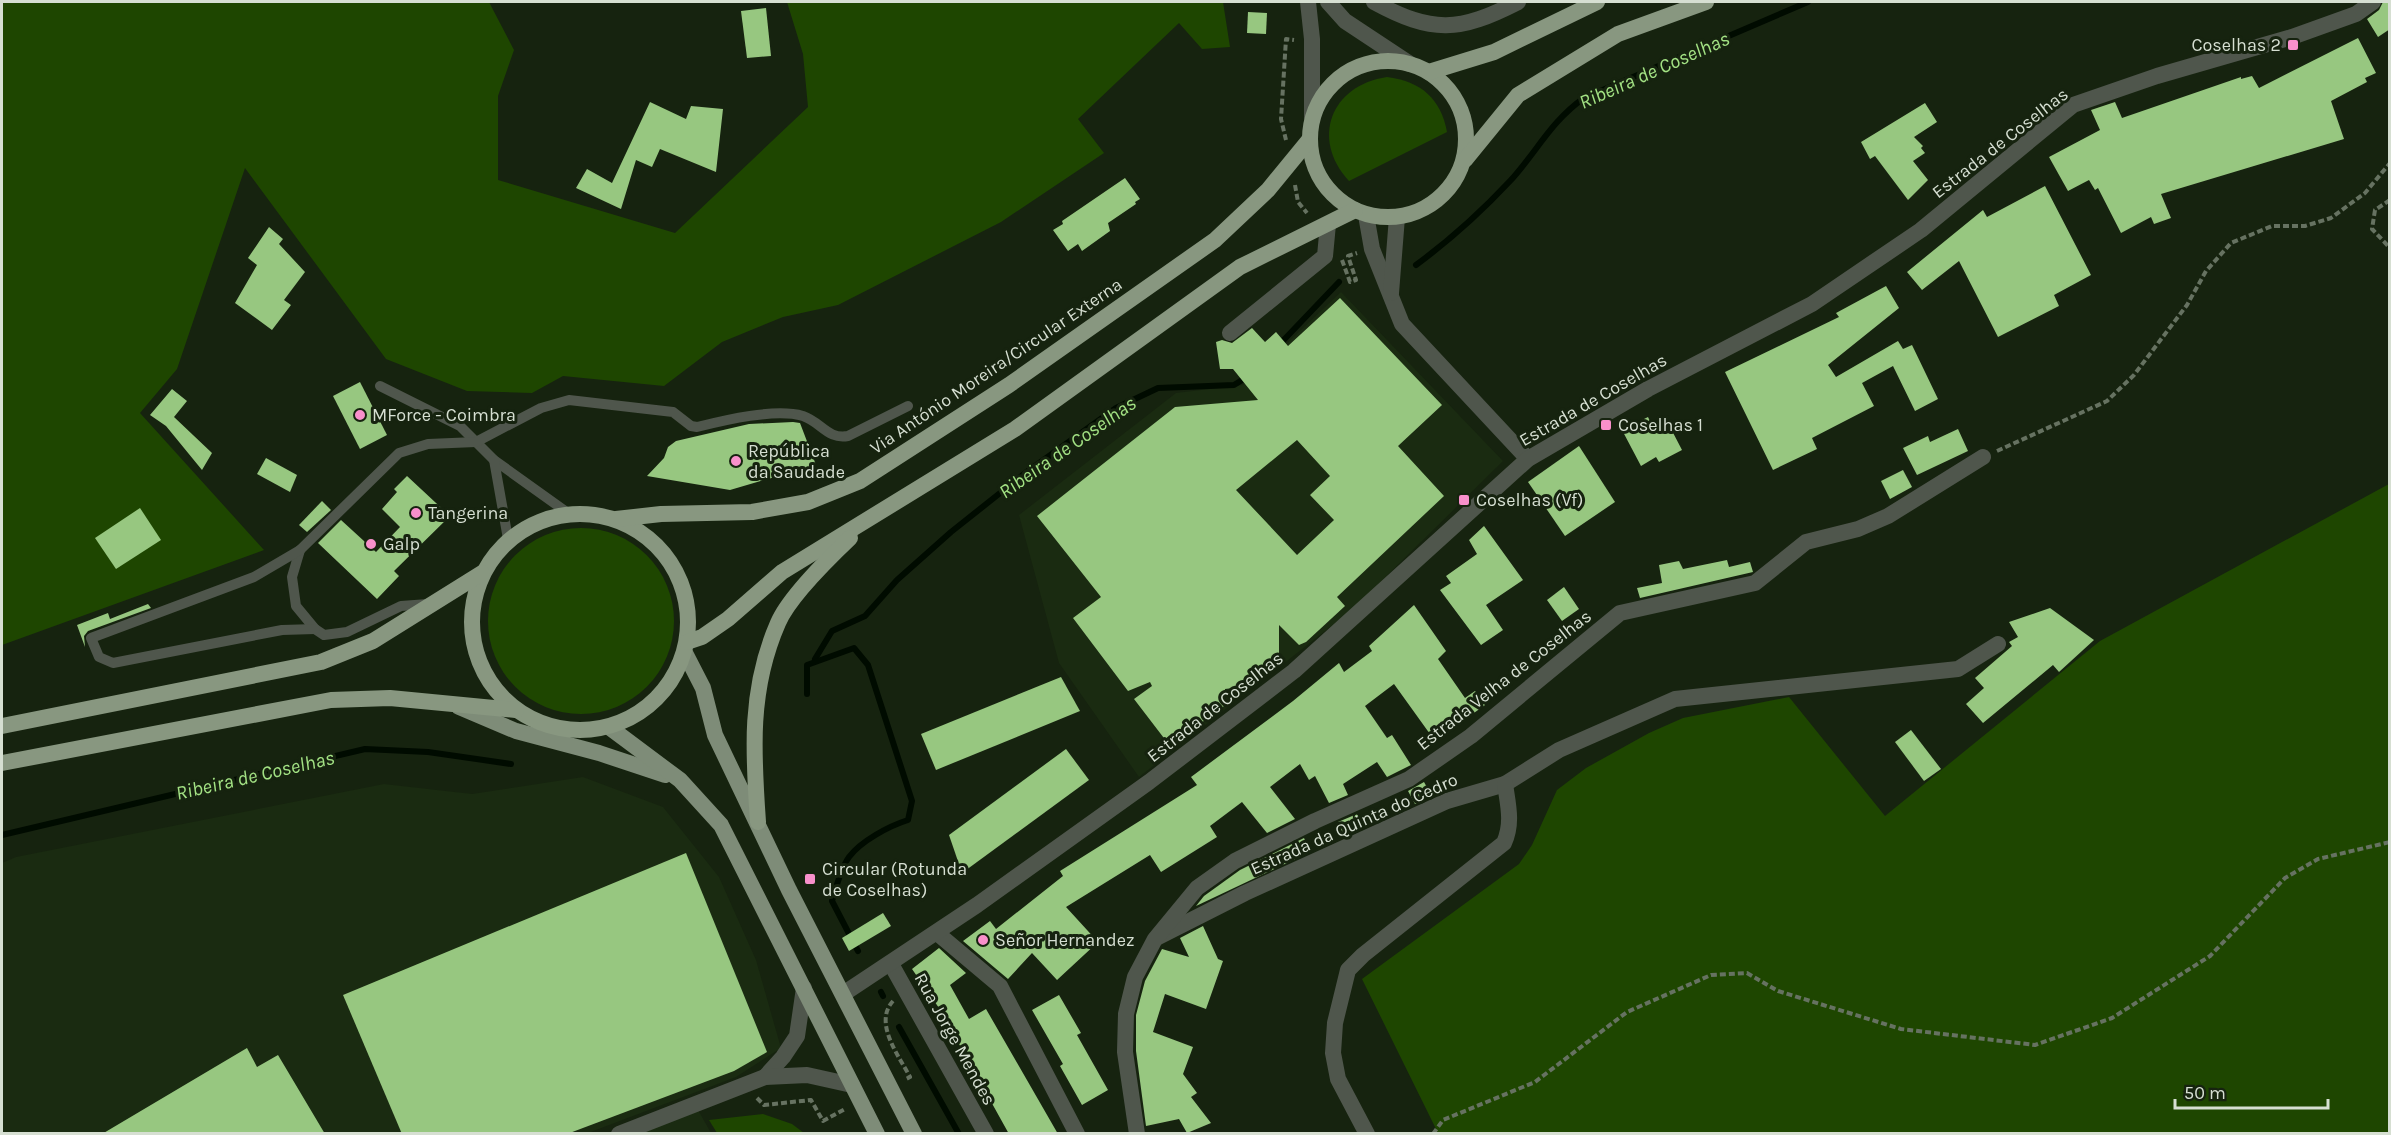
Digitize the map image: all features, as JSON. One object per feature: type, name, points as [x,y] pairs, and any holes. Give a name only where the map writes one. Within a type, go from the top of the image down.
[{"type":"highway","points":[[1429,72],[1494,52],[1597,2]]},
{"type":"highway","points":[[1464,161],[1467,136],[1462,111],[1449,88],[1429,72],[1410,64],[1385,61],[1361,66],[1340,78],[1323,96],[1312,118],[1309,140],[1312,162],[1322,182],[1336,198],[1360,213],[1397,218],[1419,212],[1439,199],[1454,182],[1464,161],[1518,95],[1618,34],[1706,2]]},
{"type":"highway","name":"Via António Moreira/Circular Externa","points":[[616,519],[661,514],[752,512],[808,502],[860,481],[1009,385],[1215,240],[1268,189],[1309,140]]},
{"type":"highway","points":[[686,648],[728,619],[782,572],[1015,429],[1240,267],[1328,224],[1360,213]]},
{"type":"highway","points":[[568,513],[592,513],[616,519],[650,538],[675,567],[688,603],[686,648],[673,678],[656,700],[634,716],[609,727],[576,730],[545,725],[516,710],[489,682],[474,648],[471,609],[482,573],[508,539],[546,518],[568,513]]},
{"type":"highway","points":[[758,822],[754,758],[756,693],[779,621],[819,567],[874,515]]},
{"type":"highway","points":[[2,726],[321,662],[373,641],[482,573]]},
{"type":"highway","points":[[2,763],[331,700],[390,698],[516,710]]},
{"type":"main road","points":[[686,648],[703,688],[716,735],[789,890],[914,1134]]},
{"type":"main road","points":[[449,702],[516,731],[599,753],[680,780]]},
{"type":"main road","points":[[609,727],[680,780],[721,825],[877,1134]]},
{"type":"street","points":[[1308,2],[1312,39],[1312,118]]},
{"type":"street","points":[[1328,2],[1345,21],[1410,64]]},
{"type":"street","points":[[1374,2],[1409,19],[1437,27],[1463,25],[1487,18],[1518,2]]},
{"type":"street","name":"Estrada de Coselhas","points":[[843,994],[937,933],[1149,782],[1294,671],[1527,459],[1648,389],[1812,304],[1921,230],[2073,105],[2157,76],[2292,37],[2356,14],[2373,2]]},
{"type":"street","points":[[1360,213],[1402,324],[1527,459]]},
{"type":"street","points":[[1391,300],[1397,218]]},
{"type":"street","points":[[1230,333],[1325,256],[1328,224]]},
{"type":"street","name":"Estrada Velha de Coselhas","points":[[1137,1134],[1125,1052],[1126,1014],[1135,977],[1155,939],[1197,888],[1235,861],[1409,779],[1471,736],[1620,613],[1755,583],[1806,542],[1858,529],[1888,516],[1983,458]]},
{"type":"street","name":"Estrada da Quinta do Cedro","points":[[1155,939],[1245,893],[1447,801],[1505,784],[1559,750],[1675,699],[1958,669],[1998,644]]},
{"type":"street","points":[[1366,1134],[1338,1079],[1333,1053],[1335,1023],[1348,970],[1504,843],[1509,830],[1510,818],[1505,784]]},
{"type":"street","points":[[937,933],[1000,986],[1077,1134]]},
{"type":"street","name":"Rua Jorge Mendes","points":[[891,964],[986,1134]]},
{"type":"street","points":[[765,1077],[783,1058],[797,1036],[804,988]]},
{"type":"street","points":[[619,1134],[765,1077],[807,1075],[852,1085]]},
{"type":"lane","points":[[380,386],[460,426],[494,460],[568,513]]},
{"type":"lane","points":[[315,629],[282,630],[113,663],[99,657],[91,638],[254,577],[300,550],[399,453],[428,444],[476,442],[542,408],[569,400],[673,412],[691,426],[697,427],[731,418],[791,414],[814,421],[832,436],[840,438],[908,406]]},
{"type":"lane","points":[[494,460],[508,539]]},
{"type":"lane","points":[[300,550],[292,577],[296,606],[315,629],[324,635],[347,632],[401,606],[434,603]]},
{"type":"path","points":[[1288,150],[1281,119],[1286,39],[1294,40],[1294,50]]},
{"type":"path","points":[[1983,458],[2107,401],[2134,375],[2187,305],[2206,271],[2231,243],[2272,226],[2305,226],[2331,218],[2366,193],[2390,163]]},
{"type":"path","points":[[1294,181],[1298,202],[1311,218]]},
{"type":"path","points":[[2390,200],[2375,210],[2372,229],[2390,248]]},
{"type":"path","points":[[1338,252],[1350,282],[1356,280],[1350,263]]},
{"type":"path","points":[[1433,1134],[1443,1120],[1535,1082],[1627,1012],[1711,975],[1747,974],[1778,991],[1901,1029],[2035,1045],[2112,1018],[2210,956],[2285,878],[2318,859],[2390,842]]},
{"type":"path","points":[[904,988],[888,1006],[885,1020],[888,1032],[910,1077]]},
{"type":"path","points":[[764,1105],[812,1100],[823,1121],[838,1113]]},
{"type":"shaded area","points":[[1341,292],[1503,461],[1353,609],[1139,777],[1059,663],[1019,515],[1176,393],[1243,385]]},
{"type":"shaded area","points":[[583,777],[663,807],[719,877],[756,960],[781,1048],[736,1077],[588,1133],[2,1134],[2,863],[16,857],[384,784],[472,794]]},
{"type":"shaded area","points":[[698,1110],[711,1133],[638,1134]]},
{"type":"green space","points":[[2,2],[489,2],[514,50],[498,96],[498,180],[675,233],[808,107],[803,54],[787,2],[1223,2],[1230,47],[1202,49],[1179,23],[1078,119],[1104,153],[1001,222],[838,305],[783,317],[722,342],[664,386],[563,376],[532,393],[467,391],[386,359],[245,168],[177,369],[140,413],[264,550],[2,645]]},
{"type":"green space","points":[[1387,77],[1410,83],[1428,94],[1440,110],[1447,132],[1349,181],[1337,165],[1331,148],[1329,132],[1332,116],[1340,102],[1352,91],[1368,82]]},
{"type":"green space","points":[[2389,484],[2389,1133],[1438,1133],[1362,979],[1519,864],[1532,845],[1557,790],[1586,768],[1649,733],[1683,718],[1789,697],[1885,816],[2100,641]]},
{"type":"green space","points":[[581,528],[599,529],[617,535],[633,543],[647,555],[659,569],[667,585],[673,603],[673,639],[667,657],[659,673],[647,687],[633,699],[617,707],[599,713],[581,714],[563,713],[545,707],[529,699],[515,687],[503,673],[495,657],[489,639],[488,621],[489,603],[495,585],[503,569],[515,555],[529,543],[545,535],[563,529]]},
{"type":"green space","points":[[763,1114],[792,1124],[804,1133],[717,1133],[709,1120]]},
{"type":"building","points":[[2383,2],[2390,2],[2390,29],[2378,37],[2367,19],[2379,10]]},
{"type":"building","points":[[766,8],[771,56],[747,58],[741,11]]},
{"type":"building","points":[[1248,12],[1267,13],[1266,34],[1247,33]]},
{"type":"building","points":[[2358,38],[2376,73],[2365,78],[2367,82],[2331,101],[2344,139],[2161,194],[2171,218],[2154,224],[2151,217],[2121,233],[2098,188],[2095,190],[2089,180],[2068,191],[2049,157],[2100,130],[2091,110],[2115,102],[2122,118],[2241,77],[2241,79],[2252,76],[2259,88]]},
{"type":"building","points":[[650,102],[686,119],[691,106],[723,109],[716,172],[660,149],[652,167],[636,160],[621,209],[576,188],[587,169],[612,183]]},
{"type":"building","points":[[1925,103],[1937,122],[1914,137],[1923,146],[1921,148],[1925,153],[1913,161],[1928,180],[1908,200],[1875,156],[1870,159],[1861,142]]},
{"type":"building","points":[[1125,178],[1140,199],[1108,223],[1110,231],[1082,251],[1078,244],[1068,251],[1053,230],[1063,224],[1062,221]]},
{"type":"building","points":[[2045,186],[2091,275],[2054,295],[2059,306],[1998,337],[1959,261],[1922,290],[1907,272],[1983,210],[1987,217]]},
{"type":"building","points":[[269,227],[283,239],[279,244],[305,272],[284,300],[291,305],[272,330],[235,303],[257,265],[248,258]]},
{"type":"building","points":[[1886,286],[1899,308],[1828,365],[1836,377],[1898,341],[1903,349],[1912,345],[1938,399],[1915,411],[1893,366],[1862,383],[1874,406],[1812,438],[1817,449],[1773,470],[1725,372],[1839,317],[1836,313]]},
{"type":"building","points":[[1340,298],[1442,405],[1398,446],[1444,496],[1337,597],[1345,606],[1306,642],[1299,645],[1279,625],[1279,665],[1250,686],[1225,689],[1224,706],[1170,746],[1134,699],[1152,686],[1150,682],[1128,691],[1073,618],[1101,597],[1037,516],[1175,407],[1258,400],[1233,369],[1220,369],[1216,342],[1222,340],[1232,343],[1252,328],[1265,342],[1276,332],[1288,346]],"holes":[[[1297,440],[1330,476],[1310,495],[1334,520],[1297,555],[1236,490]]]},
{"type":"building","name":"MForce - Coimbra","points":[[360,382],[387,435],[360,449],[333,396]]},
{"type":"building","points":[[172,389],[187,401],[174,417],[212,453],[202,470],[166,426],[150,415]]},
{"type":"building","points":[[1648,417],[1655,432],[1669,425],[1682,450],[1659,462],[1656,457],[1641,466],[1622,430]]},
{"type":"building","points":[[800,423],[816,465],[730,490],[647,476],[664,458],[668,447],[676,441],[749,424]]},
{"type":"building","points":[[1958,429],[1968,451],[1917,475],[1903,448],[1928,436],[1930,442]]},
{"type":"building","points":[[1579,446],[1615,502],[1565,536],[1528,482]]},
{"type":"building","points":[[266,458],[297,475],[290,492],[257,474]]},
{"type":"building","points":[[1903,470],[1912,487],[1890,499],[1881,481]]},
{"type":"building","points":[[407,476],[450,516],[394,571],[399,576],[377,599],[318,543],[341,520],[376,552],[400,527],[382,509],[397,492],[394,489]]},
{"type":"building","points":[[322,501],[331,510],[307,532],[299,525]]},
{"type":"building","points":[[140,508],[161,540],[116,569],[95,538]]},
{"type":"building","points":[[1484,526],[1523,580],[1486,605],[1503,630],[1481,645],[1440,590],[1451,583],[1446,576],[1477,554],[1469,540]]},
{"type":"building","points":[[1727,560],[1729,567],[1750,562],[1753,572],[1640,598],[1637,588],[1662,583],[1659,565],[1679,561],[1683,569]]},
{"type":"building","points":[[1564,587],[1579,609],[1562,621],[1547,600]]},
{"type":"building","points":[[148,604],[151,608],[88,631],[84,636],[85,647],[77,625],[108,613],[110,619]]},
{"type":"building","points":[[1414,605],[1446,651],[1438,659],[1465,698],[1475,691],[1485,705],[1435,741],[1394,684],[1365,706],[1387,738],[1392,735],[1411,765],[1387,777],[1377,762],[1343,784],[1348,795],[1329,803],[1315,776],[1309,780],[1300,764],[1270,787],[1295,819],[1267,833],[1242,802],[1210,826],[1217,837],[1161,872],[1150,855],[1066,907],[1098,942],[1057,980],[1032,953],[1008,979],[963,941],[990,921],[996,929],[1063,876],[1060,871],[1197,785],[1191,777],[1293,701],[1339,663],[1344,672],[1372,651],[1369,646]]},
{"type":"building","points":[[2050,608],[2094,640],[2059,672],[2053,665],[1983,723],[1966,704],[1984,688],[1975,678],[2012,646],[2009,642],[2018,637],[2009,622]]},
{"type":"building","points":[[1061,677],[1080,711],[936,770],[921,734]]},
{"type":"building","points":[[1911,730],[1941,769],[1924,781],[1895,742]]},
{"type":"building","points":[[1066,749],[1089,780],[962,873],[949,835]]},
{"type":"building","points":[[1424,782],[1432,796],[1415,804],[1408,791]]},
{"type":"building","points":[[1357,814],[1364,827],[1344,836],[1338,822]]},
{"type":"building","points":[[1304,838],[1310,852],[1196,906],[1204,896],[1240,870]]},
{"type":"building","points":[[686,853],[767,1052],[734,1071],[567,1134],[402,1134],[343,995]]},
{"type":"building","points":[[883,913],[891,926],[849,951],[842,938]]},
{"type":"building","points":[[1203,926],[1218,959],[1223,961],[1206,1009],[1165,994],[1153,1032],[1193,1047],[1183,1074],[1197,1093],[1191,1097],[1211,1123],[1187,1133],[1179,1119],[1146,1126],[1136,1051],[1136,1015],[1145,981],[1162,949],[1189,957],[1180,938]]},
{"type":"building","points":[[939,948],[966,973],[950,985],[969,1019],[986,1009],[1058,1134],[1009,1134],[939,1008],[912,969]]},
{"type":"building","points":[[1059,995],[1081,1033],[1077,1035],[1108,1090],[1082,1105],[1060,1066],[1063,1064],[1032,1010]]},
{"type":"building","points":[[247,1048],[257,1067],[278,1055],[325,1134],[102,1134]]},
{"type":"waterway","name":"Ribeira de Coselhas","points":[[1416,265],[1488,204],[1510,181],[1562,117],[1584,98],[1808,2]]},
{"type":"waterway","name":"Ribeira de Coselhas","points":[[1278,346],[1339,282]]},
{"type":"waterway","name":"Ribeira de Coselhas","points":[[815,659],[832,631],[865,616],[897,580],[951,532],[1024,474],[1116,408],[1158,388],[1234,385],[1247,377]]},
{"type":"waterway","points":[[807,694],[807,665],[854,648],[868,665],[912,801],[908,820],[884,830],[861,845],[849,857],[839,878],[832,901],[858,951]]},
{"type":"waterway","name":"Ribeira de Coselhas","points":[[2,835],[365,749],[428,752],[511,764]]},
{"type":"waterway","points":[[881,992],[883,996]]},
{"type":"waterway","points":[[899,1027],[959,1134]]},
{"type":"place","name":"Coselhas 2","points":[[2293,45]]},
{"type":"place","name":"MForce - Coimbra","points":[[360,415]]},
{"type":"place","name":"Coselhas 1","points":[[1606,425]]},
{"type":"place","name":"República da Saudade","points":[[736,461]]},
{"type":"place","name":"Coselhas (Vf)","points":[[1464,500]]},
{"type":"place","name":"Tangerina","points":[[416,513]]},
{"type":"place","name":"Galp","points":[[371,544]]},
{"type":"place","name":"Circular (Rotunda de Coselhas)","points":[[810,879]]},
{"type":"place","name":"Señor Hernandez","points":[[983,940]]}]
